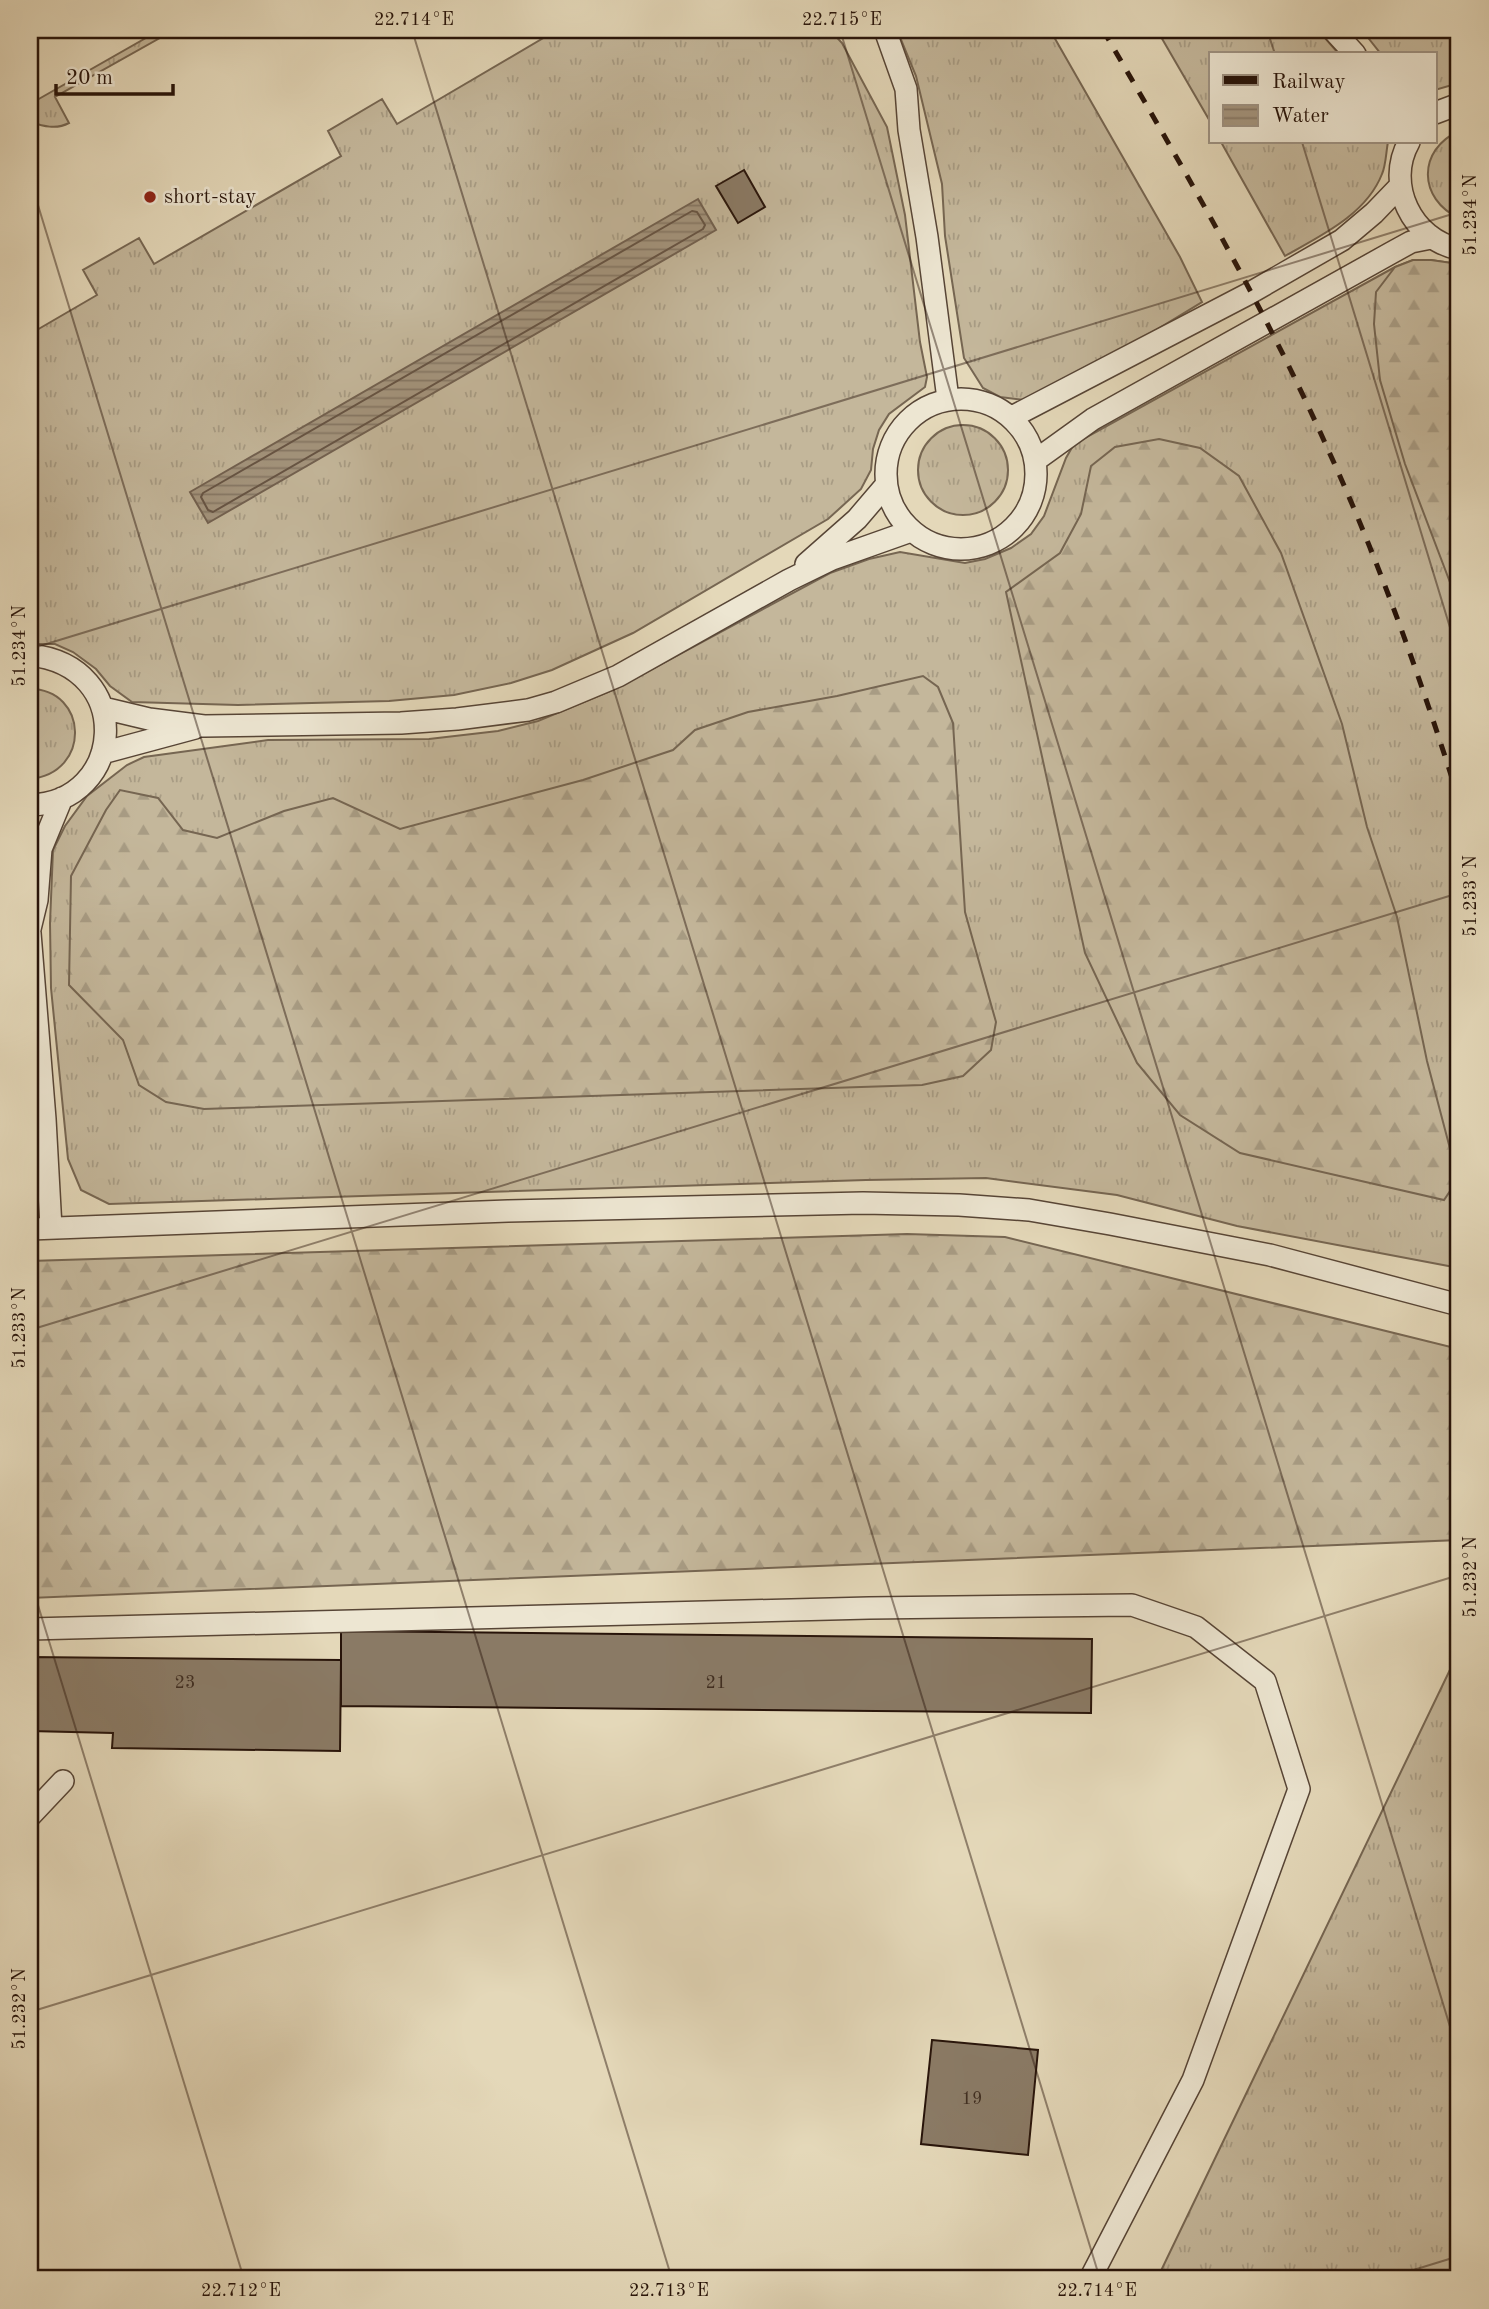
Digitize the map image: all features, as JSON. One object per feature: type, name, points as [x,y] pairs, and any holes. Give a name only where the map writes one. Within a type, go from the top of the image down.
[{"type":"lane","points":[[885,30],[906,89],[909,130],[927,237],[948,400]]},
{"type":"lane","points":[[1333,30],[1353,52]]},
{"type":"lane","points":[[1436,113],[1459,104]]},
{"type":"lane","points":[[1408,144],[1400,165],[1400,186],[1410,215],[1431,238],[1459,249]]},
{"type":"lane","points":[[1012,418],[1250,293],[1342,240],[1374,214],[1400,186]]},
{"type":"lane","points":[[1036,460],[1093,419],[1411,242],[1431,238]]},
{"type":"lane","points":[[948,400],[979,400],[997,407],[1012,418],[1028,437],[1036,460],[1037,485],[1029,509],[1014,529],[993,542],[970,550],[949,549],[929,542],[911,531],[899,518],[886,485],[886,462],[893,439],[907,421],[926,407],[948,400]]},
{"type":"lane","points":[[789,580],[857,519],[886,485]]},
{"type":"lane","points":[[103,708],[149,719],[204,726],[401,723],[528,710],[569,697],[618,676],[789,580],[832,559],[911,531]]},
{"type":"lane","points":[[30,655],[50,657],[73,668],[91,685],[103,708],[106,731],[102,753],[93,771],[79,787],[62,799],[30,805]]},
{"type":"lane","points":[[102,753],[204,726]]},
{"type":"lane","points":[[51,1228],[30,931],[37,900],[41,849],[62,799]]},
{"type":"lane","points":[[30,1229],[522,1211],[863,1203],[959,1205],[1043,1212],[1269,1255],[1459,1305]]},
{"type":"lane","points":[[30,1629],[869,1608],[1132,1605],[1196,1626],[1265,1681],[1300,1788],[1194,2080],[1090,2279]]},
{"type":"lane","points":[[30,1816],[63,1781]]},
{"type":"green space","points":[[160,30],[174,30],[55,97],[69,123],[54,127],[30,122],[30,104]]},
{"type":"green space","points":[[557,30],[830,30],[842,43],[887,127],[905,215],[920,342],[927,377],[925,387],[889,414],[879,430],[873,449],[871,470],[861,489],[828,519],[633,633],[552,670],[511,683],[454,695],[389,701],[238,705],[132,702],[73,652],[55,644],[30,644],[30,334],[97,295],[83,270],[139,238],[154,264],[341,156],[328,131],[382,99],[397,124]]},
{"type":"green space","points":[[897,30],[1050,30],[1180,257],[1202,302],[1077,378],[1024,400],[1000,397],[983,388],[964,358],[945,236],[942,184],[916,76]]},
{"type":"green space","points":[[1157,30],[1318,30],[1337,52],[1209,52],[1209,120]]},
{"type":"green space","points":[[1362,30],[1459,30],[1459,83],[1436,90],[1436,52],[1379,52]]},
{"type":"green space","points":[[1459,131],[1459,218],[1446,210],[1436,199],[1428,174],[1436,150],[1445,139]]},
{"type":"green space","points":[[1222,144],[1388,144],[1382,174],[1375,188],[1354,213],[1285,256]]},
{"type":"green space","points":[[1413,260],[1459,264],[1459,1268],[1237,1226],[1117,1195],[986,1178],[109,1204],[81,1190],[68,1159],[51,988],[53,850],[65,826],[87,796],[127,765],[144,757],[268,740],[429,739],[498,731],[538,721],[615,689],[830,573],[869,559],[900,552],[965,563],[985,559],[1011,548],[1031,534],[1044,516],[1074,444],[1395,267]]},
{"type":"green space","points":[[1413,260],[1459,264],[1459,606],[1405,464],[1380,380],[1374,324],[1376,292],[1395,267]]},
{"type":"green space","points":[[963,425],[980,428],[995,438],[1005,453],[1008,470],[1005,487],[995,502],[980,512],[963,515],[946,512],[931,502],[921,487],[918,470],[921,453],[931,438],[946,428]]},
{"type":"green space","points":[[1159,439],[1200,448],[1239,476],[1281,553],[1342,724],[1367,827],[1397,917],[1427,1061],[1458,1179],[1444,1200],[1240,1153],[1180,1115],[1137,1063],[1085,953],[1006,592],[1060,553],[1081,514],[1091,466],[1115,447]]},
{"type":"green space","points":[[923,676],[938,687],[953,723],[965,912],[996,1022],[991,1050],[963,1076],[922,1085],[204,1109],[166,1102],[139,1085],[123,1040],[69,985],[71,876],[106,810],[120,790],[158,798],[183,830],[217,838],[284,811],[333,798],[400,829],[583,780],[673,750],[695,730],[748,712],[837,696]]},
{"type":"green space","points":[[30,689],[49,693],[63,702],[72,716],[75,732],[73,748],[64,762],[50,773],[30,779]]},
{"type":"green space","points":[[907,1234],[1005,1237],[1459,1349],[1459,1540],[30,1598],[30,1261]]},
{"type":"green space","points":[[1459,1651],[1459,2279],[1157,2279]]},
{"type":"water","points":[[698,199],[716,230],[208,523],[190,492]]},
{"type":"building","points":[[744,170],[765,207],[738,223],[716,186]]},
{"type":"building","points":[[341,1631],[1092,1639],[1091,1713],[341,1706]]},
{"type":"building","points":[[30,1657],[341,1660],[340,1751],[112,1748],[113,1733],[30,1731]]},
{"type":"building","points":[[932,2040],[1038,2050],[1028,2155],[921,2144]]},
{"type":"railway","points":[[1103,30],[1222,239],[1305,399],[1349,496],[1383,582],[1459,800]]},
{"type":"place","name":"short-stay","points":[[150,197]]}]
